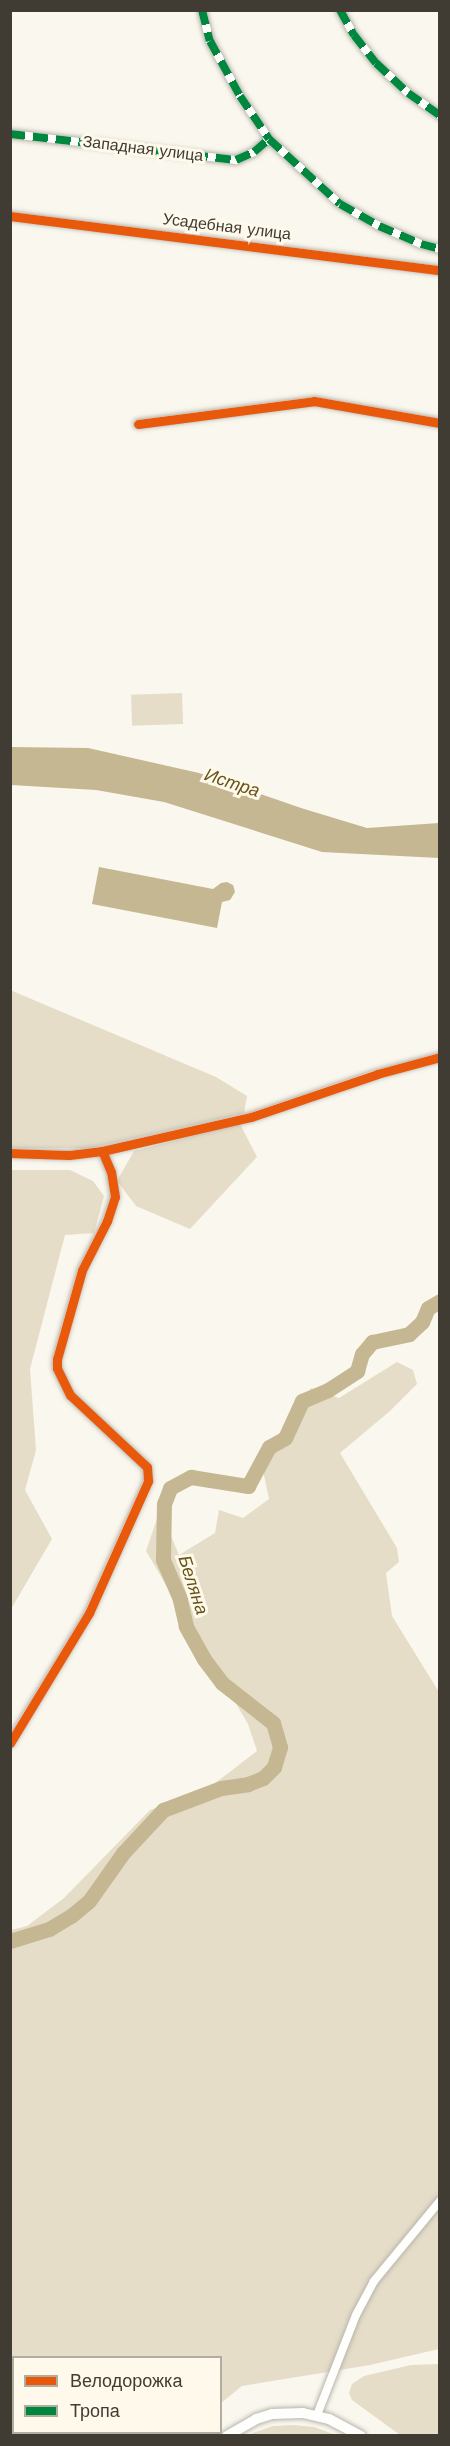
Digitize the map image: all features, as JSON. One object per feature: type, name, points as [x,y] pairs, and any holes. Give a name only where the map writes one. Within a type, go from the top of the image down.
[{"type":"street","points":[[202,10],[210,41],[240,96],[269,139],[340,204],[379,226],[421,244],[440,249]]},
{"type":"street","points":[[340,10],[354,35],[376,63],[408,93],[440,115]]},
{"type":"street","name":"Западная улица","points":[[10,134],[236,160],[254,152],[269,139]]},
{"type":"street","name":"Усадебная улица","points":[[10,216],[440,270]]},
{"type":"street","points":[[138,424],[314,401],[440,423]]},
{"type":"street","points":[[10,1154],[69,1155],[102,1150],[251,1117],[377,1074],[440,1057]]},
{"type":"street","points":[[10,1743],[89,1613],[148,1481],[147,1467],[70,1395],[57,1368],[57,1359],[82,1270],[107,1221],[115,1197],[111,1172],[102,1150]]},
{"type":"street","points":[[317,2415],[356,2315],[374,2281],[440,2201]]},
{"type":"street","points":[[227,2436],[256,2419],[272,2415],[303,2413],[317,2415],[342,2424],[361,2436]]},
{"type":"shaded area","points":[[182,693],[183,724],[132,726],[131,695]]},
{"type":"shaded area","points":[[11,747],[88,748],[199,773],[367,828],[439,823],[439,858],[322,852],[164,802],[96,790],[11,785]]},
{"type":"shaded area","points":[[99,867],[213,889],[227,882],[233,885],[235,892],[230,900],[222,902],[217,928],[92,904]]},
{"type":"shaded area","points":[[10,990],[216,1077],[247,1096],[244,1113],[89,1148],[11,1148]]},
{"type":"shaded area","points":[[240,1124],[257,1157],[190,1229],[136,1206],[117,1181],[134,1151]]},
{"type":"shaded area","points":[[11,1170],[70,1170],[93,1181],[104,1196],[94,1233],[65,1235],[30,1369],[36,1450],[25,1490],[52,1539],[11,1609]]},
{"type":"shaded area","points":[[397,1362],[413,1370],[417,1384],[390,1411],[340,1453],[397,1548],[399,1562],[386,1573],[392,1616],[439,1692],[439,2349],[370,2365],[242,2386],[222,2402],[222,2356],[12,2356],[12,2434],[181,2434],[178,2436],[11,2436],[11,1930],[27,1926],[64,1898],[150,1810],[205,1791],[257,1751],[248,1724],[146,1551],[160,1510],[179,1555],[215,1533],[219,1510],[243,1518],[269,1499],[261,1461],[311,1388],[339,1398]]},
{"type":"shaded area","points":[[439,2364],[439,2435],[400,2435],[352,2400],[349,2393],[352,2384],[364,2376],[411,2365]]},
{"type":"shaded area","points":[[273,2426],[314,2427],[336,2435],[248,2435]]},
{"type":"waterway","name":"Беляна","points":[[10,1941],[49,1929],[71,1916],[89,1901],[123,1853],[163,1810],[221,1788],[248,1784],[263,1778],[274,1767],[280,1747],[273,1723],[222,1683],[204,1659],[186,1626],[180,1599],[163,1560],[164,1504],[170,1488],[191,1477],[248,1486],[269,1447],[285,1438],[302,1401],[328,1390],[357,1371],[362,1354],[372,1342],[409,1334],[422,1322],[428,1308],[440,1301]]},
{"type":"marked path","points":[[202,10],[210,41],[240,96],[269,139],[340,204],[379,226],[421,244],[440,249]]},
{"type":"marked path","points":[[340,10],[354,35],[376,63],[408,93],[440,115]]},
{"type":"marked path","points":[[10,134],[236,160],[254,152],[269,139]]},
{"type":"cycle path","points":[[10,216],[440,270]]},
{"type":"cycle path","points":[[138,424],[314,401],[440,423]]},
{"type":"cycle path","points":[[10,1153],[69,1155],[102,1151],[251,1117],[377,1074],[440,1057]]},
{"type":"cycle path","points":[[10,1743],[89,1613],[148,1481],[147,1467],[70,1395],[57,1368],[57,1359],[82,1270],[107,1221],[115,1197],[111,1172],[102,1151]]},
{"type":"water label","name":"Истра","points":[[232,783]]}]
